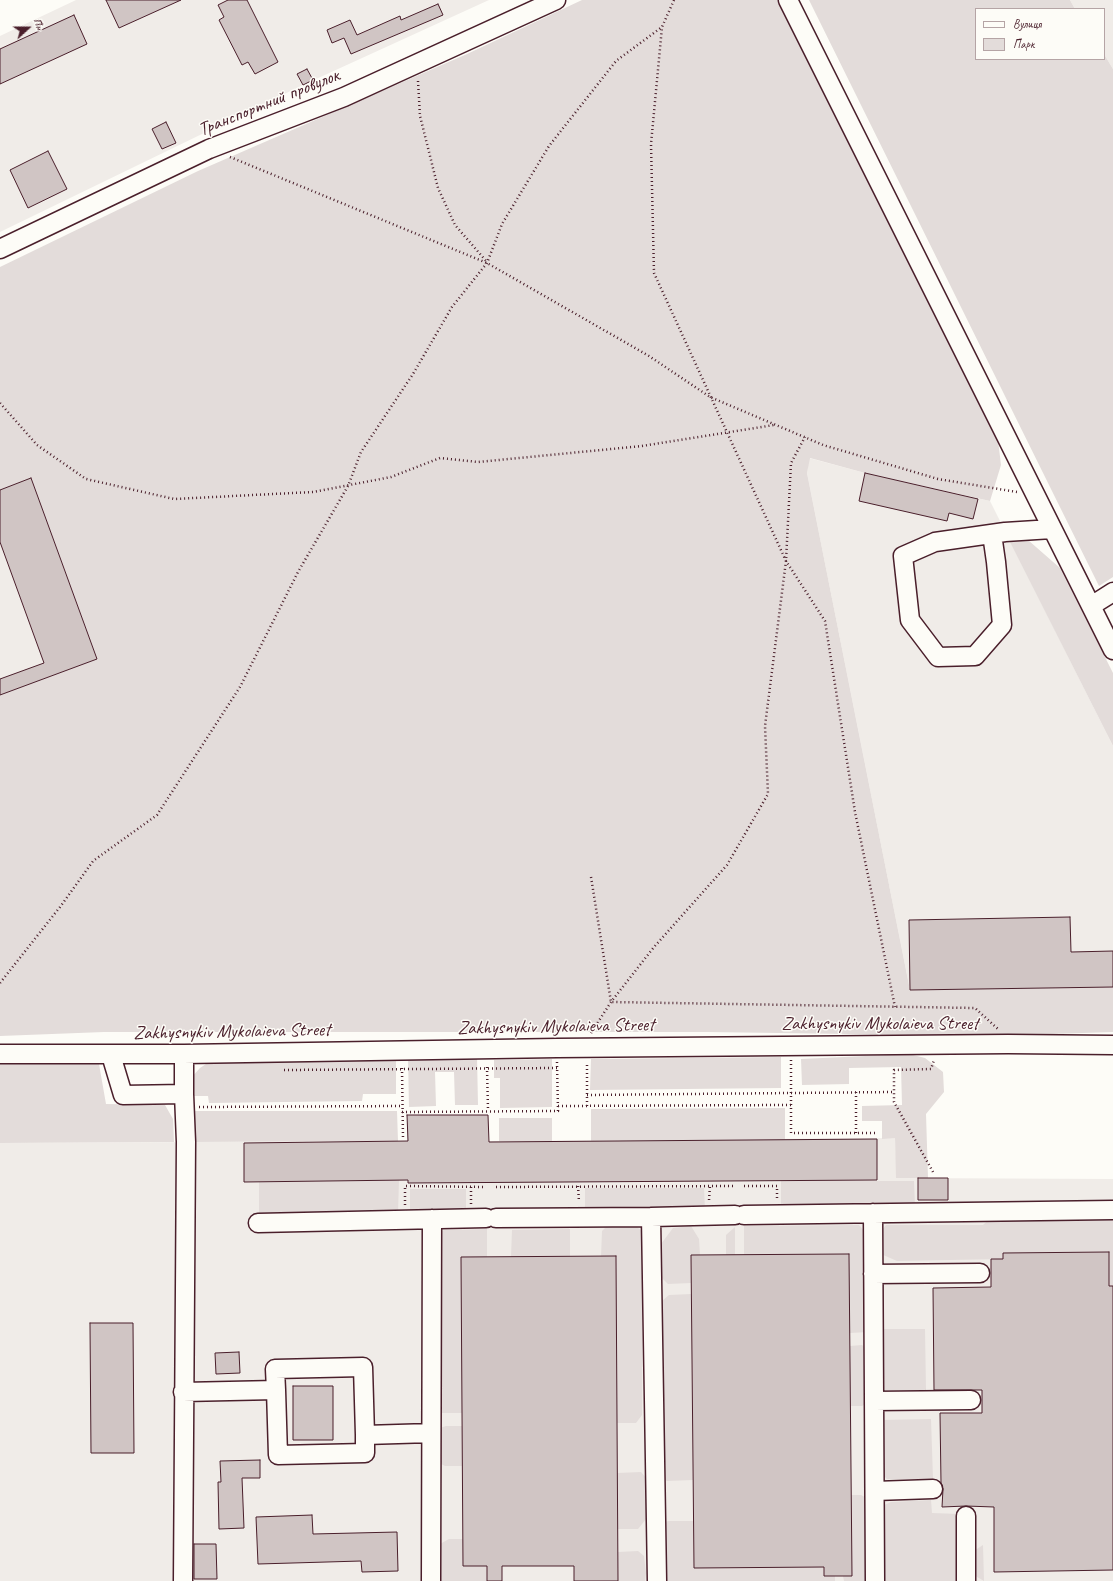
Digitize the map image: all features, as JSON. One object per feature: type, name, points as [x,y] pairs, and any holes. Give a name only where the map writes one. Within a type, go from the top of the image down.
[{"type":"street","name":"Транспортний провулок","points":[[0,249],[209,149],[344,97],[556,0]]},
{"type":"street","points":[[788,0],[1113,650]]},
{"type":"street","points":[[992,534],[1002,625],[975,656],[938,657],[910,620],[903,556],[935,542],[992,534],[1052,529]]},
{"type":"street","points":[[1091,606],[1113,592]]},
{"type":"street","name":"Zakhysnykiv Mykolaieva Street","points":[[0,1054],[111,1055],[557,1048],[1008,1044],[1113,1046]]},
{"type":"street","points":[[183,1581],[183,1392],[186,1142],[184,1054]]},
{"type":"street","points":[[111,1055],[123,1094],[184,1100]]},
{"type":"street","points":[[258,1223],[491,1218],[1113,1210]]},
{"type":"street","points":[[873,1213],[875,1581]]},
{"type":"street","points":[[651,1217],[657,1581]]},
{"type":"street","points":[[431,1581],[432,1219]]},
{"type":"street","points":[[873,1274],[980,1273]]},
{"type":"street","points":[[363,1367],[365,1453],[278,1455],[276,1390],[276,1369],[363,1367]]},
{"type":"street","points":[[183,1392],[276,1390]]},
{"type":"street","points":[[874,1401],[971,1400]]},
{"type":"street","points":[[365,1435],[431,1433]]},
{"type":"street","points":[[875,1491],[933,1490]]},
{"type":"street","points":[[966,1516],[966,1581]]},
{"type":"path","points":[[674,0],[662,27],[651,144],[654,273],[786,561],[825,621],[855,812],[895,1007]]},
{"type":"path","points":[[0,983],[60,908],[94,861],[157,815],[240,687],[298,572],[348,486],[361,452],[413,374],[452,307],[487,263],[502,224],[549,146],[616,61],[662,27]]},
{"type":"path","points":[[417,64],[420,116],[438,188],[456,224],[487,263]]},
{"type":"path","points":[[209,149],[487,263],[649,356],[710,397],[823,445],[938,479],[1035,495]]},
{"type":"path","points":[[0,403],[37,445],[86,479],[174,499],[313,492],[391,477],[440,458],[478,462],[642,446],[774,424]]},
{"type":"path","points":[[587,1106],[584,1048],[611,1002],[654,947],[727,865],[768,794],[765,726],[786,561],[791,463],[804,437]]},
{"type":"path","points":[[591,877],[611,1002]]},
{"type":"path","points":[[611,1002],[974,1008],[998,1028],[1008,1044]]},
{"type":"path","points":[[933,1172],[894,1102],[894,1070],[931,1069],[940,1045]]},
{"type":"path","points":[[791,1046],[791,1133],[875,1132]]},
{"type":"path","points":[[402,1112],[488,1110],[499,1112],[558,1111],[557,1048]]},
{"type":"path","points":[[487,1049],[488,1110]]},
{"type":"path","points":[[402,1050],[403,1138]]},
{"type":"path","points":[[279,1070],[557,1068]]},
{"type":"path","points":[[856,1092],[856,1133]]},
{"type":"path","points":[[587,1095],[894,1092]]},
{"type":"path","points":[[184,1100],[402,1106]]},
{"type":"path","points":[[558,1106],[791,1105]]},
{"type":"path","points":[[405,1186],[486,1187]]},
{"type":"path","points":[[496,1187],[734,1186]]},
{"type":"path","points":[[744,1186],[777,1186]]},
{"type":"shaded area","points":[[76,0],[489,0],[303,85],[0,232],[0,36]]},
{"type":"shaded area","points":[[1070,0],[1113,0],[1113,69],[1105,56],[1105,8],[1074,8]]},
{"type":"shaded area","points":[[809,458],[865,473],[990,501],[1113,746],[1113,987],[910,990],[807,473]]},
{"type":"shaded area","points":[[31,478],[97,659],[0,695],[0,490]]},
{"type":"shaded area","points":[[407,1115],[488,1115],[489,1141],[895,1138],[897,1178],[1113,1179],[1113,1581],[0,1581],[0,1143],[407,1141]]},
{"type":"green space","points":[[582,0],[779,0],[998,440],[1001,465],[990,501],[865,473],[810,458],[807,473],[910,990],[1113,987],[1113,1032],[991,1036],[707,1032],[104,1032],[0,1036],[0,695],[97,659],[31,478],[0,490],[0,267],[198,171],[467,54]]},
{"type":"green space","points":[[809,0],[1070,0],[1074,8],[975,8],[975,60],[1105,60],[1105,56],[1113,69],[1113,577],[1099,586]]},
{"type":"green space","points":[[1009,540],[1028,540],[1060,568],[1113,673],[1113,746]]},
{"type":"green space","points":[[909,1054],[925,1058],[943,1072],[944,1092],[926,1114],[928,1178],[896,1178],[895,1138],[882,1139],[882,1121],[862,1121],[862,1106],[902,1105],[901,1067],[849,1068],[849,1084],[802,1085],[801,1059]]},
{"type":"green space","points":[[477,1056],[478,1105],[455,1105],[454,1072],[435,1072],[436,1106],[409,1107],[408,1058]]},
{"type":"green space","points":[[781,1057],[781,1088],[590,1090],[591,1059]]},
{"type":"green space","points":[[396,1059],[396,1094],[363,1094],[362,1101],[209,1103],[208,1096],[190,1096],[191,1078],[200,1068],[212,1060]]},
{"type":"green space","points":[[552,1059],[552,1107],[500,1108],[500,1078],[494,1078],[494,1060]]},
{"type":"green space","points":[[0,1064],[99,1064],[106,1104],[165,1105],[173,1119],[174,1142],[0,1143]]},
{"type":"green space","points":[[785,1108],[785,1140],[591,1141],[591,1109]]},
{"type":"green space","points":[[191,1111],[397,1111],[398,1141],[192,1142]]},
{"type":"green space","points":[[499,1118],[552,1118],[552,1141],[499,1141]]},
{"type":"green space","points":[[399,1180],[398,1213],[259,1214],[259,1182]]},
{"type":"green space","points":[[781,1181],[914,1181],[915,1206],[781,1207]]},
{"type":"green space","points":[[585,1188],[704,1188],[705,1210],[585,1211]]},
{"type":"green space","points":[[410,1189],[466,1189],[466,1214],[410,1214]]},
{"type":"green space","points":[[992,1217],[1113,1217],[1113,1286],[1109,1286],[1108,1252],[1003,1253],[1003,1259],[897,1261],[881,1254],[880,1233],[886,1225],[983,1225]]},
{"type":"green space","points":[[634,1225],[642,1231],[642,1415],[636,1423],[617,1423],[601,1257],[602,1231],[607,1226]]},
{"type":"green space","points":[[859,1225],[866,1233],[868,1332],[850,1333],[744,1255],[744,1226]]},
{"type":"green space","points":[[691,1226],[699,1239],[700,1255],[691,1256],[691,1283],[668,1284],[661,1277],[661,1244],[673,1228]]},
{"type":"green space","points":[[735,1227],[735,1255],[726,1255],[726,1235]]},
{"type":"green space","points":[[487,1229],[487,1257],[461,1258],[462,1413],[442,1413],[438,1407],[438,1235],[444,1230]]},
{"type":"green space","points":[[570,1229],[570,1257],[511,1257],[512,1230]]},
{"type":"green space","points":[[691,1294],[693,1480],[667,1481],[663,1478],[661,1302],[669,1295]]},
{"type":"green space","points":[[881,1329],[925,1329],[926,1390],[881,1390]]},
{"type":"green space","points":[[862,1345],[867,1349],[867,1403],[862,1406],[850,1406],[850,1346]]},
{"type":"green space","points":[[931,1419],[933,1479],[887,1479],[881,1473],[881,1420]]},
{"type":"green space","points":[[446,1426],[462,1426],[462,1466],[445,1466],[439,1463],[440,1428]]},
{"type":"green space","points":[[641,1472],[647,1479],[646,1519],[638,1529],[617,1529],[617,1473]]},
{"type":"green space","points":[[851,1495],[861,1495],[868,1499],[866,1581],[844,1581],[843,1576],[852,1575]]},
{"type":"green space","points":[[931,1500],[932,1513],[960,1514],[957,1581],[880,1581],[882,1506],[891,1502]]},
{"type":"green space","points":[[693,1521],[694,1568],[824,1567],[824,1576],[835,1576],[835,1581],[666,1581],[663,1522]]},
{"type":"green space","points":[[449,1539],[463,1539],[463,1566],[487,1566],[487,1581],[441,1581],[439,1578],[440,1544]]},
{"type":"green space","points":[[983,1545],[984,1581],[972,1574],[971,1553]]},
{"type":"green space","points":[[638,1551],[644,1556],[646,1573],[645,1581],[618,1581],[618,1552]]},
{"type":"building","points":[[106,0],[181,0],[119,28]]},
{"type":"building","points":[[228,0],[247,0],[278,62],[255,74],[248,62],[242,65],[219,20],[224,17],[218,5]]},
{"type":"building","points":[[438,4],[443,15],[351,54],[344,38],[332,43],[327,30],[350,20],[357,35],[400,16],[401,20]]},
{"type":"building","points":[[74,15],[87,44],[0,84],[0,49]]},
{"type":"building","points":[[307,69],[313,80],[303,85],[297,74]]},
{"type":"building","points":[[166,122],[176,143],[162,149],[152,129]]},
{"type":"building","points":[[48,151],[67,189],[28,208],[10,170]]},
{"type":"building","points":[[865,473],[978,499],[973,519],[949,513],[947,521],[859,501]]},
{"type":"building","points":[[31,478],[97,659],[0,695],[0,679],[44,663],[0,542],[0,490]]},
{"type":"building","points":[[1070,917],[1071,952],[1113,951],[1113,987],[910,990],[909,920]]},
{"type":"building","points":[[407,1115],[488,1115],[489,1142],[877,1139],[877,1180],[408,1183],[408,1180],[244,1182],[244,1143],[408,1141]]},
{"type":"building","points":[[918,1178],[948,1178],[948,1200],[918,1200]]},
{"type":"building","points":[[1109,1252],[1109,1286],[1113,1286],[1113,1570],[994,1572],[994,1507],[942,1507],[943,1489],[941,1483],[940,1413],[982,1413],[982,1390],[934,1390],[933,1288],[991,1287],[991,1259],[1003,1259],[1003,1253]]},
{"type":"building","points":[[849,1254],[852,1576],[824,1576],[824,1567],[694,1568],[691,1255]]},
{"type":"building","points":[[616,1256],[618,1581],[574,1581],[574,1566],[502,1566],[502,1581],[487,1581],[487,1566],[463,1566],[461,1257]]},
{"type":"building","points":[[90,1323],[133,1323],[134,1453],[91,1453]]},
{"type":"building","points":[[239,1352],[240,1373],[216,1374],[215,1353]]},
{"type":"building","points":[[293,1386],[333,1386],[333,1440],[293,1440]]},
{"type":"building","points":[[260,1460],[260,1478],[242,1478],[244,1528],[219,1529],[218,1482],[221,1482],[220,1461]]},
{"type":"building","points":[[312,1515],[313,1534],[397,1532],[398,1571],[362,1572],[361,1561],[258,1564],[256,1517]]},
{"type":"building","points":[[194,1544],[216,1544],[217,1579],[194,1579]]}]
